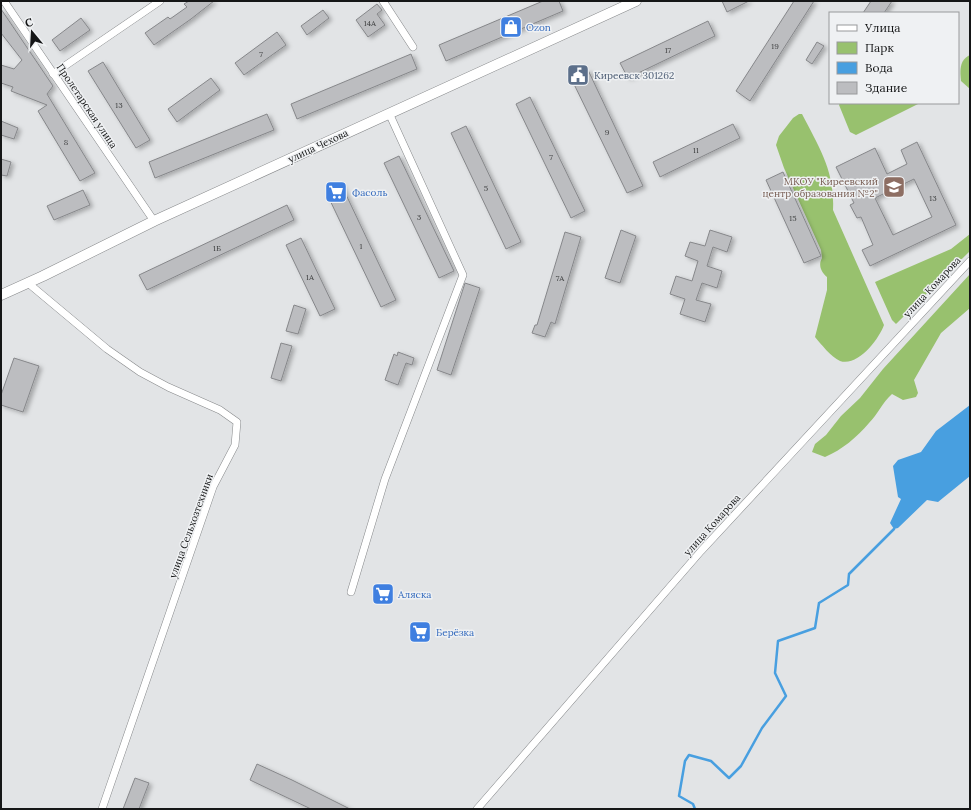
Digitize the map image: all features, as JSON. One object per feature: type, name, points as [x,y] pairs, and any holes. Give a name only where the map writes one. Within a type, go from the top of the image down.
[{"type":"main road","name":"улица Чехова","points":[[1,295],[154,221],[636,1]]},
{"type":"street","name":"Пролетарская улица","points":[[4,1],[154,221]]},
{"type":"street","points":[[53,74],[160,1]]},
{"type":"street","points":[[383,1],[413,47]]},
{"type":"street","points":[[351,592],[385,479],[463,275],[389,114]]},
{"type":"street","name":"улица Комарова","points":[[477,809],[701,551],[970,261]]},
{"type":"street","name":"улица Сельхозтехники","points":[[28,283],[107,349],[140,372],[168,387],[220,410],[237,422],[235,445],[213,487],[102,809]]},
{"type":"green space","points":[[970,55],[970,89],[961,81],[960,73],[962,63],[966,57]]},
{"type":"green space","points":[[918,104],[856,135],[850,132],[839,105]]},
{"type":"green space","points":[[799,114],[802,114],[825,160],[831,183],[833,210],[884,325],[873,344],[861,356],[847,362],[840,361],[833,357],[815,337],[827,290],[827,277],[821,268],[821,250],[784,168],[776,145],[779,136],[793,118]]},
{"type":"green space","points":[[970,234],[970,251],[896,324],[892,320],[875,282],[951,249]]},
{"type":"green space","points":[[970,274],[970,308],[941,333],[914,380],[918,393],[916,397],[903,400],[892,394],[864,428],[843,447],[825,457],[812,452],[815,444],[826,435],[841,416],[860,398],[883,369]]},
{"type":"water","points":[[970,405],[970,476],[938,502],[927,500],[898,528],[894,529],[890,523],[901,499],[898,497],[893,466],[898,460],[921,452],[936,431]]},
{"type":"building","points":[[189,1],[214,1],[154,45],[145,33],[168,17],[170,19],[187,7],[184,4]]},
{"type":"building","points":[[543,1],[559,1],[563,11],[446,61],[439,45]]},
{"type":"building","points":[[722,1],[749,1],[727,12]]},
{"type":"building","points":[[794,1],[814,1],[750,101],[736,91]]},
{"type":"building","points":[[871,1],[892,1],[885,12],[864,12]]},
{"type":"building","points":[[377,4],[382,10],[377,14],[385,25],[368,37],[356,20]]},
{"type":"building","points":[[1,9],[53,86],[47,94],[95,173],[80,181],[38,111],[47,105],[11,91],[13,87],[1,83],[1,65],[14,69],[22,60],[1,33]]},
{"type":"building","points":[[323,10],[329,18],[307,35],[301,26]]},
{"type":"building","points":[[81,18],[90,30],[60,51],[52,40]]},
{"type":"building","points":[[708,21],[715,36],[628,78],[620,63]]},
{"type":"building","points":[[277,32],[286,45],[244,75],[235,63]]},
{"type":"building","points":[[817,42],[824,46],[812,64],[806,60]]},
{"type":"building","points":[[411,54],[417,69],[297,119],[291,104]]},
{"type":"building","points":[[103,62],[150,140],[136,148],[88,71]]},
{"type":"building","points":[[588,70],[643,186],[627,193],[571,78]]},
{"type":"building","points":[[211,78],[220,90],[177,122],[168,109]]},
{"type":"building","points":[[530,97],[585,211],[571,218],[516,104]]},
{"type":"building","points":[[267,114],[274,130],[155,178],[149,162]]},
{"type":"building","points":[[1,121],[18,128],[14,139],[1,135]]},
{"type":"building","points":[[733,124],[740,138],[660,177],[653,162]]},
{"type":"building","points":[[466,126],[521,242],[506,249],[451,133]]},
{"type":"building","points":[[917,142],[956,225],[870,266],[862,250],[873,245],[861,217],[857,218],[850,205],[854,203],[836,167],[875,148],[887,174],[907,164],[901,150]],"holes":[[[914,179],[932,217],[893,235],[875,198]]]},
{"type":"building","points":[[399,156],[454,271],[439,278],[384,163]]},
{"type":"building","points":[[1,159],[11,162],[7,176],[1,175]]},
{"type":"building","points":[[783,172],[821,256],[804,263],[766,180]]},
{"type":"building","points":[[341,184],[396,300],[381,307],[326,192]]},
{"type":"building","points":[[83,190],[90,205],[54,220],[47,206]]},
{"type":"building","points":[[287,205],[294,220],[147,290],[139,275]]},
{"type":"building","points":[[621,230],[636,236],[620,283],[605,278]]},
{"type":"building","points":[[710,230],[732,237],[727,252],[713,247],[707,266],[722,271],[717,288],[702,283],[696,300],[711,304],[705,322],[680,314],[685,299],[670,294],[676,276],[692,281],[698,261],[685,256],[690,242],[705,246]]},
{"type":"building","points":[[565,232],[581,237],[555,324],[551,322],[545,337],[532,333],[535,325],[537,325]]},
{"type":"building","points":[[301,238],[335,309],[320,316],[286,245]]},
{"type":"building","points":[[465,283],[480,288],[451,375],[437,370]]},
{"type":"building","points":[[294,305],[306,309],[298,334],[286,331]]},
{"type":"building","points":[[281,343],[292,346],[281,381],[271,378]]},
{"type":"building","points":[[398,352],[414,358],[412,365],[406,363],[398,385],[385,380],[394,354],[397,356]]},
{"type":"building","points":[[14,358],[39,366],[23,412],[1,405],[1,395]]},
{"type":"building","points":[[257,764],[350,809],[311,809],[250,780]]},
{"type":"building","points":[[135,778],[149,783],[139,809],[123,809]]},
{"type":"waterway","points":[[695,809],[693,804],[679,796],[685,761],[689,755],[711,761],[729,778],[741,766],[762,728],[786,696],[775,673],[778,641],[815,628],[819,603],[848,585],[849,574],[894,529]]},
{"type":"place","name":"Ozon","points":[[511,27]]},
{"type":"place","name":"Киреевск 301262","points":[[578,75]]},
{"type":"place","name":"МКОУ \"Киреевский центр образования №2\"","points":[[894,187]]},
{"type":"place","name":"Фасоль","points":[[336,192]]},
{"type":"place","name":"Аляска","points":[[383,594]]},
{"type":"place","name":"Берёзка","points":[[420,632]]}]
